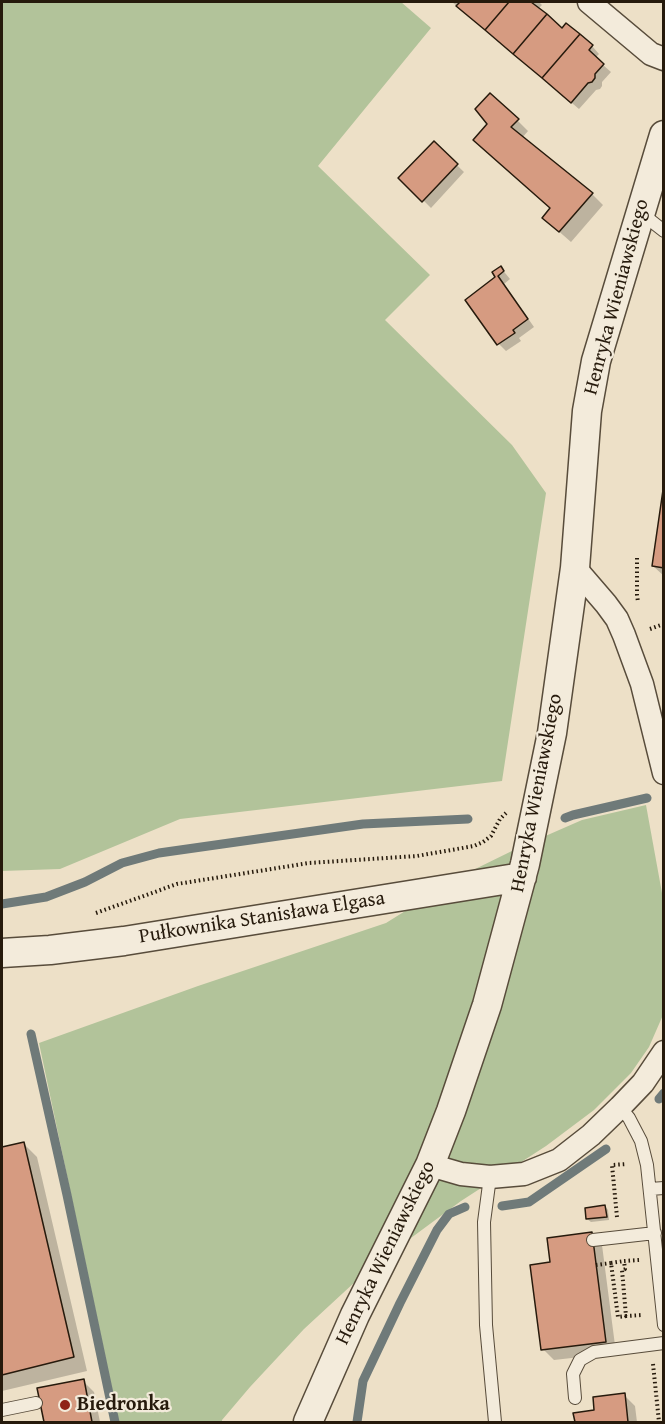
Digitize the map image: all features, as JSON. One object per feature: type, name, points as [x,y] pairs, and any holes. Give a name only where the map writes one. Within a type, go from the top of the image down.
[{"type":"street","points":[[589,2],[651,54],[663,59]]},
{"type":"street","name":"Henryka Wieniawskiego","points":[[308,1422],[355,1315],[430,1165],[487,1005],[522,877],[552,733],[575,568],[587,411],[596,361],[663,135]]},
{"type":"street","points":[[575,568],[617,619],[624,635],[642,684],[663,773]]},
{"type":"street","name":"Pułkownika Stanisława Elgasa","points":[[2,953],[124,941],[522,877]]},
{"type":"street","points":[[430,1165],[461,1174],[490,1177],[524,1174],[559,1160],[591,1135],[620,1107],[643,1083],[663,1052]]},
{"type":"lane","points":[[640,212],[663,231]]},
{"type":"lane","points":[[620,1107],[629,1118],[641,1142],[648,1166],[663,1325]]},
{"type":"lane","points":[[490,1177],[484,1222],[486,1325],[495,1422]]},
{"type":"lane","points":[[650,1189],[663,1188]]},
{"type":"lane","points":[[593,1240],[655,1233]]},
{"type":"lane","points":[[575,1398],[573,1374],[580,1360],[594,1352],[657,1344]]},
{"type":"lane","points":[[2,1410],[36,1403]]},
{"type":"path","points":[[644,632],[663,624]]},
{"type":"path","points":[[90,915],[177,884],[309,863],[417,856],[474,846],[491,836],[506,813],[516,810],[536,811]]},
{"type":"path","points":[[596,1265],[642,1260],[639,1234],[634,1224],[618,1225],[612,1165],[632,1163]]},
{"type":"path","points":[[624,1261],[625,1269],[622,1270],[626,1316]]},
{"type":"path","points":[[611,1263],[618,1317],[648,1314],[657,1344],[659,1422]]},
{"type":"green space","points":[[2,2],[401,2],[431,28],[318,166],[430,275],[385,320],[512,445],[546,493],[502,781],[180,819],[60,869],[2,871]]},
{"type":"green space","points":[[646,805],[664,904],[663,1015],[649,1047],[631,1073],[594,1110],[546,1146],[461,1201],[369,1269],[304,1329],[250,1387],[222,1422],[119,1422],[39,1043],[198,986],[386,923],[463,875],[518,848],[582,820]]},
{"type":"building","points":[[460,2],[509,2],[485,30],[456,6]]},
{"type":"building","points":[[509,2],[531,2],[547,14],[513,54],[485,30]]},
{"type":"building","points":[[547,14],[562,28],[566,23],[580,34],[542,78],[513,54]]},
{"type":"building","points":[[580,34],[593,45],[589,50],[604,64],[595,74],[592,82],[588,83],[571,103],[542,78]]},
{"type":"building","points":[[490,93],[519,119],[511,127],[593,193],[559,232],[542,218],[550,208],[473,140],[487,124],[475,109]]},
{"type":"building","points":[[434,141],[458,164],[422,202],[398,178]]},
{"type":"building","points":[[501,266],[504,271],[498,276],[528,319],[513,330],[515,333],[497,345],[465,300],[495,277],[492,272]]},
{"type":"building","points":[[664,483],[664,568],[652,566]]},
{"type":"building","points":[[24,1142],[74,1357],[2,1375],[2,1147]]},
{"type":"building","points":[[605,1205],[607,1217],[586,1219],[585,1208]]},
{"type":"building","points":[[592,1232],[606,1342],[541,1350],[530,1265],[550,1262],[547,1238]]},
{"type":"building","name":"Biedronka","points":[[84,1379],[92,1422],[44,1422],[37,1388]]},
{"type":"building","points":[[625,1393],[628,1422],[575,1422],[573,1413],[594,1410],[593,1397]]},
{"type":"waterway","points":[[565,818],[647,798]]},
{"type":"waterway","points":[[2,904],[46,897],[85,882],[122,863],[159,853],[363,824],[468,819]]},
{"type":"waterway","points":[[31,1034],[115,1422]]},
{"type":"waterway","points":[[659,1099],[664,1093]]},
{"type":"waterway","points":[[502,1206],[529,1202],[606,1149]]},
{"type":"waterway","points":[[357,1422],[363,1381],[400,1303],[437,1230],[449,1214],[465,1207]]},
{"type":"place","name":"Biedronka","points":[[65,1405]]}]
